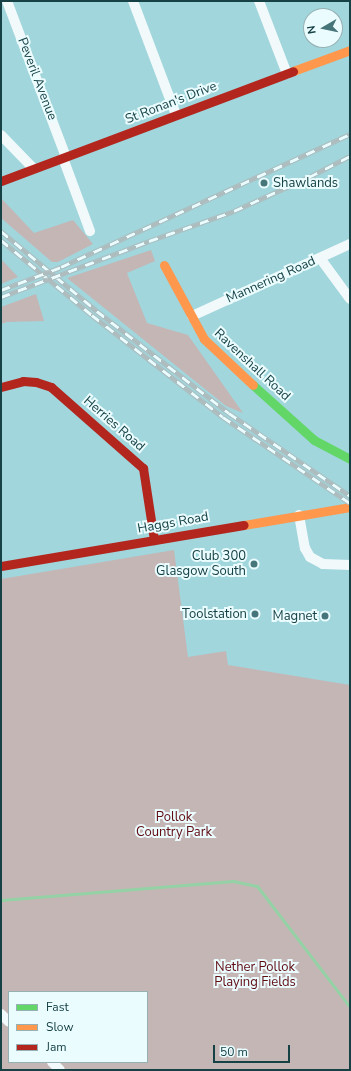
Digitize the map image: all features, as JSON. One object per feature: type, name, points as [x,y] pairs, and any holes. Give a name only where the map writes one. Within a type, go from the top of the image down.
[{"type":"street","name":"Peveril Avenue","points":[[7,1],[90,231]]},
{"type":"street","points":[[133,1],[176,115]]},
{"type":"street","points":[[259,1],[287,74]]},
{"type":"street","name":"St Ronan's Drive","points":[[1,180],[34,169],[350,50]]},
{"type":"street","points":[[1,135],[34,169]]},
{"type":"street","name":"Mannering Road","points":[[192,316],[350,244]]},
{"type":"street","points":[[320,258],[350,299]]},
{"type":"street","name":"Ravenshall Road","points":[[164,265],[204,339],[220,356],[314,440],[350,459]]},
{"type":"street","name":"Herries Road","points":[[1,387],[23,381],[36,382],[51,387],[143,468],[154,540]]},
{"type":"street","name":"Haggs Road","points":[[1,566],[350,507]]},
{"type":"street","points":[[299,515],[305,548],[310,557],[323,564],[350,565]]},
{"type":"green space","points":[[1,198],[34,233],[73,220],[93,244],[58,262],[52,262],[1,218]]},
{"type":"green space","points":[[151,250],[155,261],[127,273],[147,323],[188,335],[243,413],[226,406],[67,278]]},
{"type":"green space","points":[[1,259],[18,277],[1,284]]},
{"type":"green space","points":[[36,294],[44,321],[7,322],[1,324],[1,307]]},
{"type":"green space","name":"Pollok Country Park","points":[[174,550],[188,657],[226,651],[228,665],[350,685],[350,1070],[1,1070],[1,579]]},
{"type":"waterway","points":[[1,900],[233,881],[257,886],[350,1007]]},
{"type":"railway","points":[[1,290],[61,267],[350,134]]},
{"type":"railway","points":[[1,297],[149,241],[234,211],[309,177],[350,156]]},
{"type":"railway","points":[[1,231],[97,311],[229,413],[350,496]]},
{"type":"railway","points":[[1,240],[92,315],[223,417],[350,503]]},
{"type":"traffic: fast","points":[[253,385],[314,440],[350,459]]},
{"type":"traffic: slow","points":[[293,71],[350,50]]},
{"type":"traffic: slow","points":[[164,265],[204,339],[253,385]]},
{"type":"traffic: slow","points":[[244,525],[350,507]]},
{"type":"traffic: jam","points":[[1,181],[293,71]]},
{"type":"traffic: jam","points":[[1,387],[23,381],[36,382],[51,387],[143,468],[154,540]]},
{"type":"traffic: jam","points":[[1,566],[244,525]]},
{"type":"place","name":"Shawlands","points":[[264,183]]},
{"type":"place","name":"Club 300 Glasgow South","points":[[254,564]]},
{"type":"place","name":"Toolstation","points":[[255,614]]},
{"type":"place","name":"Magnet","points":[[325,616]]},
{"type":"park label","name":"Nether Pollok Playing Fields","points":[[255,976]]}]
